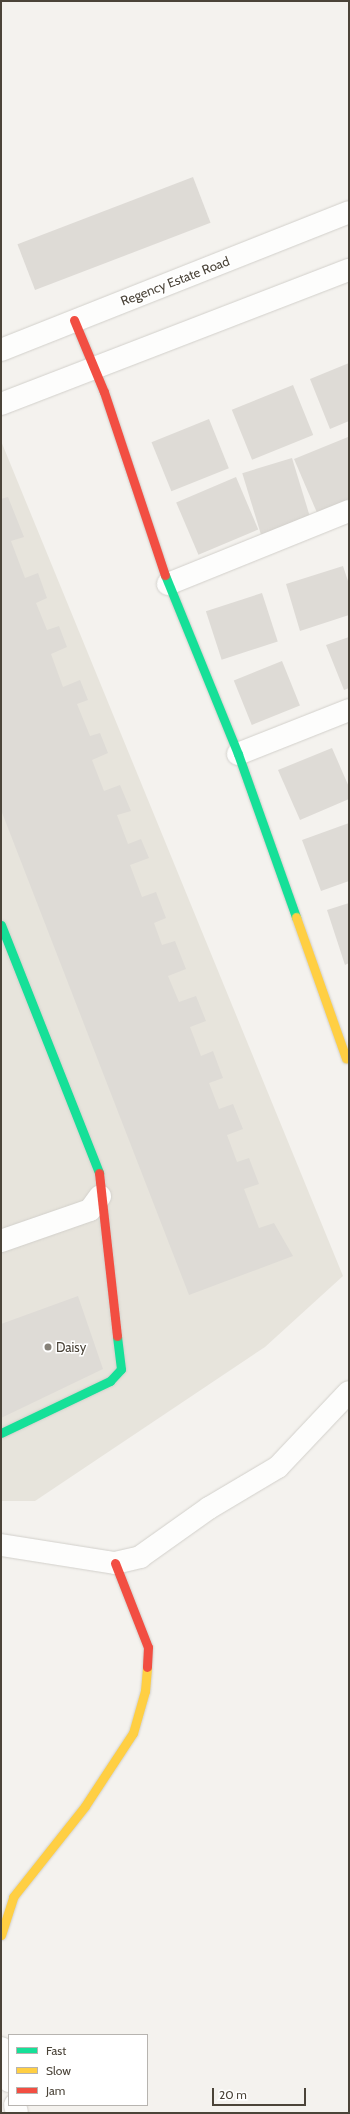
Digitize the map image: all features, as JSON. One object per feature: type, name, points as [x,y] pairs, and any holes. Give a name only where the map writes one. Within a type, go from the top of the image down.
[{"type":"street","name":"Regency Estate Road","points":[[1,350],[349,212]]},
{"type":"street","points":[[1,404],[349,270]]},
{"type":"street","points":[[74,320],[95,369],[168,584],[238,754],[346,1058]]},
{"type":"street","points":[[168,584],[349,511]]},
{"type":"street","points":[[238,754],[349,710]]},
{"type":"street","points":[[1,925],[102,1180],[100,1196],[121,1369],[110,1381],[1,1433]]},
{"type":"street","points":[[5,1243],[90,1210],[100,1196]]},
{"type":"street","points":[[1,1546],[115,1563],[140,1557],[209,1508],[278,1467],[349,1392]]},
{"type":"street","points":[[1,1935],[13,1897],[85,1806],[133,1733],[145,1691],[148,1647],[115,1563]]},
{"type":"street","points":[[1,2048],[8,2077]]},
{"type":"shaded area","points":[[1,441],[343,1276],[265,1347],[35,1501],[1,1501]]},
{"type":"building","points":[[193,177],[211,223],[35,290],[17,244]]},
{"type":"building","points":[[349,363],[349,421],[330,429],[310,379]]},
{"type":"building","points":[[293,385],[313,435],[252,460],[232,410]]},
{"type":"building","points":[[209,419],[229,468],[171,491],[152,442]]},
{"type":"building","points":[[348,437],[349,503],[318,515],[294,459]]},
{"type":"building","points":[[292,458],[311,519],[261,534],[242,473]]},
{"type":"building","points":[[236,477],[258,529],[198,555],[176,502]]},
{"type":"building","points":[[8,497],[24,537],[11,541],[25,578],[38,573],[47,598],[36,603],[47,630],[59,626],[67,647],[51,654],[63,687],[80,680],[88,700],[77,704],[90,736],[100,733],[108,753],[92,760],[104,791],[120,785],[131,811],[117,815],[128,844],[141,839],[149,858],[130,865],[142,897],[156,892],[166,918],[154,923],[162,945],[175,941],[186,969],[168,976],[179,1002],[196,996],[206,1021],[190,1027],[201,1056],[213,1051],[223,1078],[209,1083],[219,1109],[233,1104],[243,1129],[227,1135],[237,1162],[249,1158],[259,1184],[244,1189],[259,1228],[274,1223],[293,1256],[189,1295],[1,810],[1,499]]},
{"type":"building","points":[[343,566],[349,584],[349,615],[300,631],[286,584]]},
{"type":"building","points":[[262,593],[278,642],[222,660],[206,611]]},
{"type":"building","points":[[349,637],[349,688],[344,690],[326,645]]},
{"type":"building","points":[[282,661],[300,706],[252,725],[234,680]]},
{"type":"building","points":[[332,748],[349,787],[349,799],[300,820],[278,770]]},
{"type":"building","points":[[349,823],[349,881],[321,891],[302,840]]},
{"type":"building","points":[[349,903],[349,963],[345,965],[327,910]]},
{"type":"building","name":"Daisy","points":[[78,1296],[103,1369],[1,1418],[1,1324]]},
{"type":"traffic: fast","points":[[165,575],[238,754],[296,917]]},
{"type":"traffic: fast","points":[[1,925],[99,1173]]},
{"type":"traffic: fast","points":[[1,1433],[110,1381],[121,1369],[117,1336]]},
{"type":"traffic: slow","points":[[296,917],[346,1058]]},
{"type":"traffic: slow","points":[[1,1935],[13,1897],[85,1806],[133,1733],[145,1691],[147,1667]]},
{"type":"traffic: jam","points":[[74,320],[104,392],[165,575]]},
{"type":"traffic: jam","points":[[99,1173],[117,1336]]},
{"type":"traffic: jam","points":[[115,1563],[148,1647],[147,1667]]},
{"type":"place","name":"Daisy","points":[[48,1347]]}]
